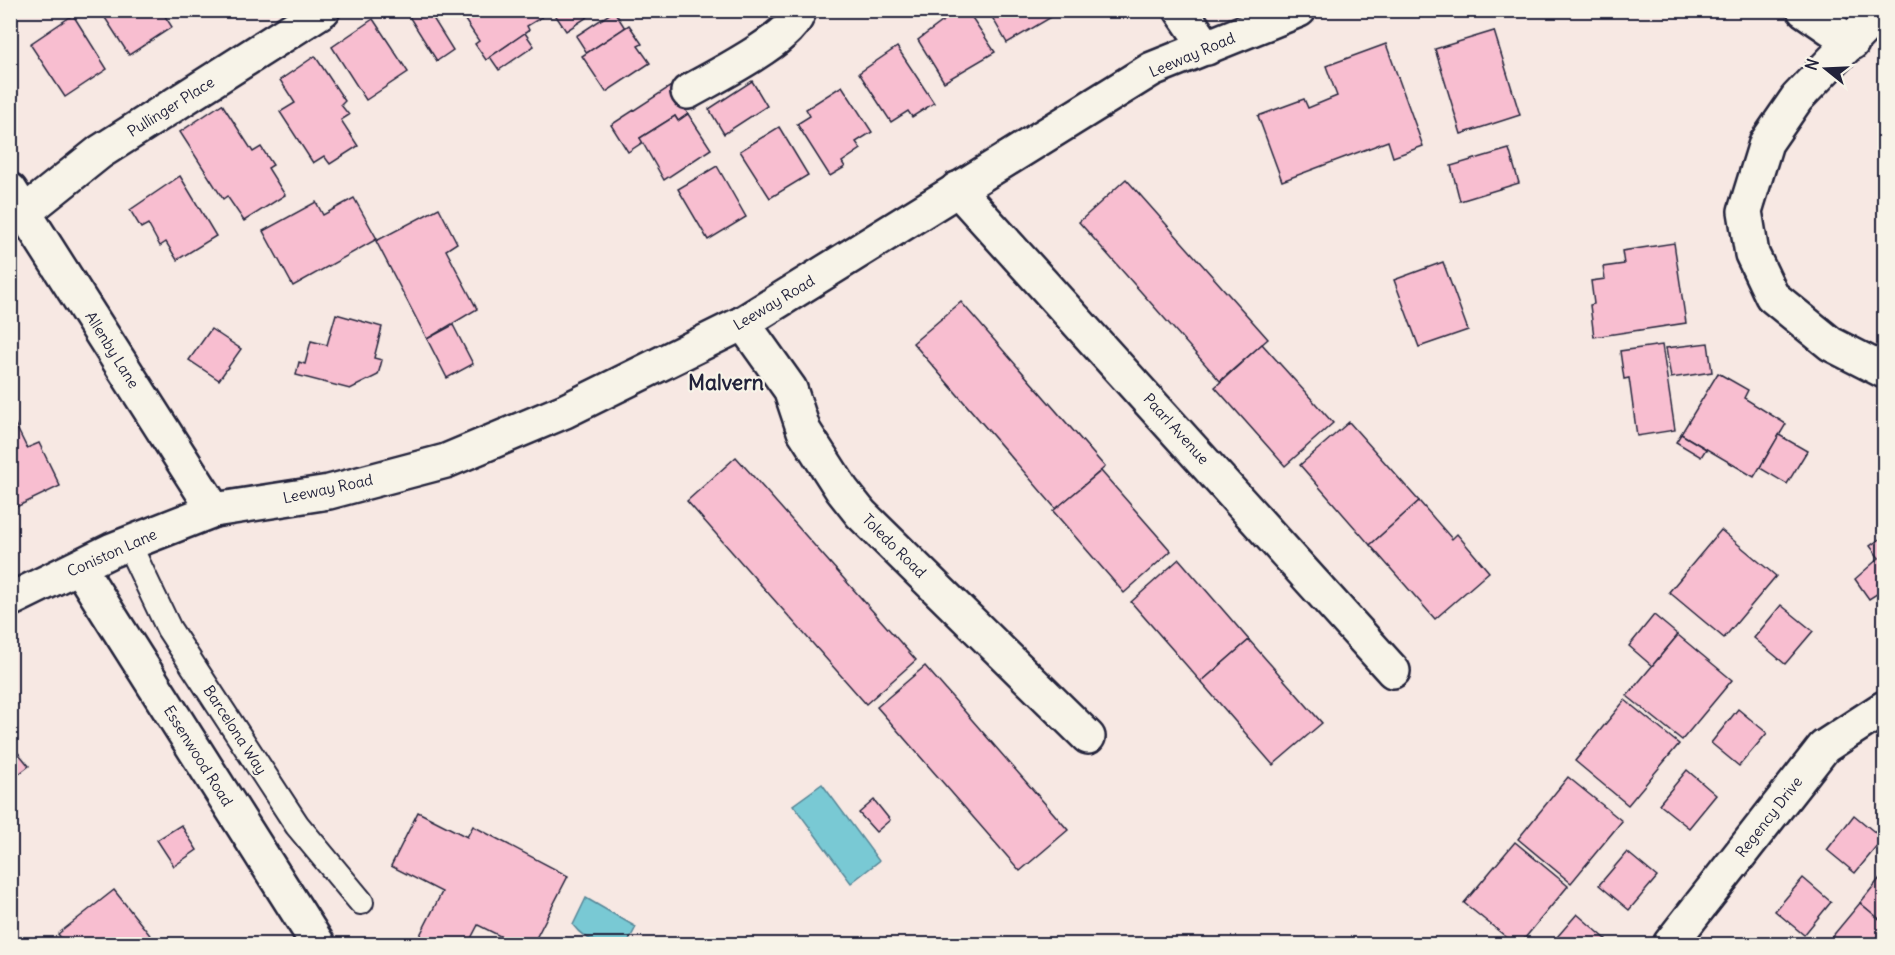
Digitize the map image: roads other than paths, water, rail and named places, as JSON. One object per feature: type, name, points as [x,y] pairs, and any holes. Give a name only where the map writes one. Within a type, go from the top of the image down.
[{"type":"street","name":"Pullinger Place","points":[[18,201],[100,152],[322,10]]},
{"type":"street","points":[[688,92],[783,35],[799,15],[799,10]]},
{"type":"street","points":[[1181,10],[1207,48]]},
{"type":"street","name":"Leeway Road","points":[[214,510],[329,492],[446,461],[565,411],[743,323],[1152,69],[1299,10]]},
{"type":"street","points":[[1804,10],[1851,43]]},
{"type":"street","points":[[1881,10],[1797,98],[1766,143],[1745,211],[1752,254],[1772,296],[1831,344],[1884,371]]},
{"type":"street","name":"Paarl Avenue","points":[[957,189],[1393,671]]},
{"type":"street","name":"Allenby Lane","points":[[18,201],[214,510]]},
{"type":"street","name":"Toledo Road","points":[[743,323],[790,388],[804,431],[842,490],[861,514],[1088,737]]},
{"type":"street","name":"Coniston Lane","points":[[10,600],[79,567],[214,510]]},
{"type":"street","name":"Essenwood Road","points":[[79,567],[318,945]]},
{"type":"street","name":"Regency Drive","points":[[1670,945],[1824,747],[1884,708]]},
{"type":"lane","name":"Barcelona Way","points":[[129,545],[169,629],[297,825],[361,902]]},
{"type":"water","points":[[822,784],[879,861],[851,883],[793,805]]},
{"type":"water","points":[[586,898],[636,927],[627,944],[597,942],[578,931],[573,925]]},
{"type":"district","name":"Malvern","points":[[726,383]]}]
